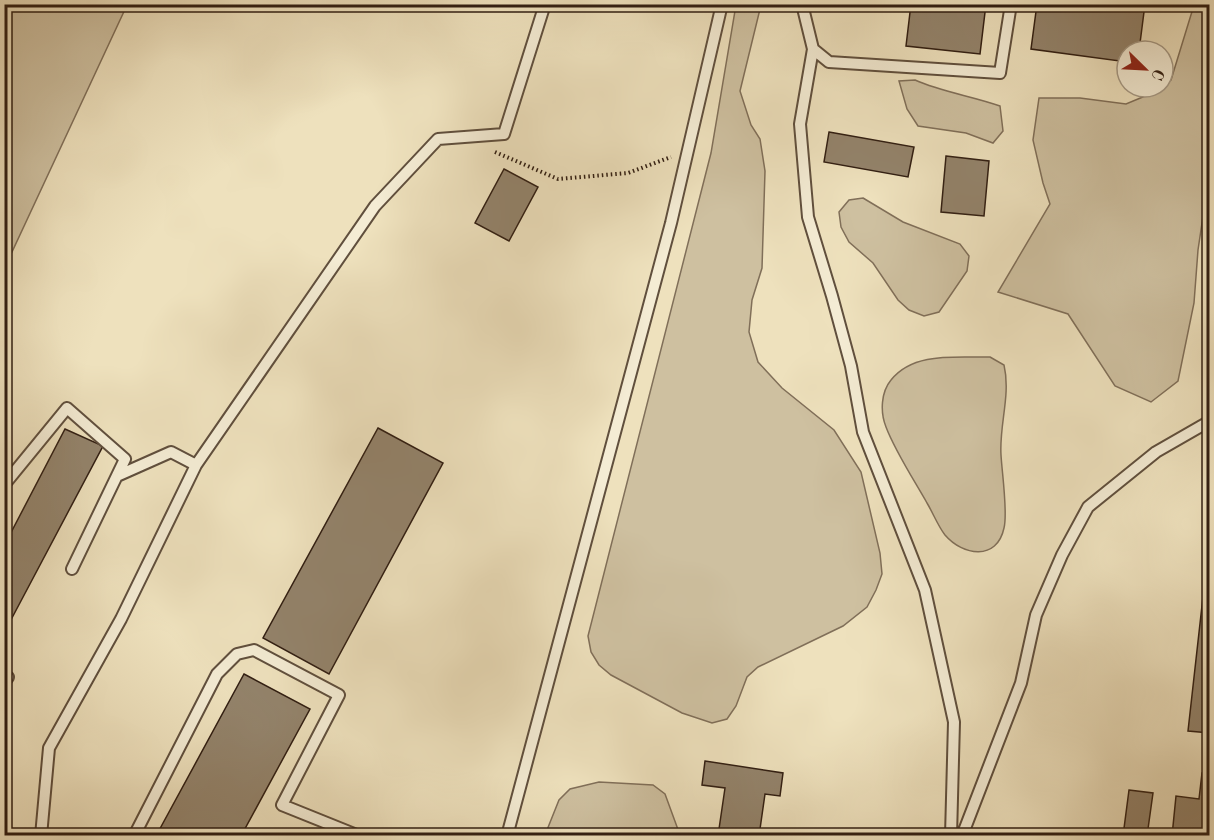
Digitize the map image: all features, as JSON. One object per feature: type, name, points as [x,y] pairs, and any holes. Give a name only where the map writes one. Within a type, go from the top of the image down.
[{"type":"lane","points":[[41,836],[49,748],[121,619],[196,465],[375,206],[438,139],[504,134],[545,4]]},
{"type":"lane","points":[[507,836],[668,234],[722,4]]},
{"type":"lane","points":[[802,4],[813,49],[800,124],[808,217],[851,366],[863,432],[925,590],[954,722],[951,836]]},
{"type":"lane","points":[[813,49],[830,62],[1000,73],[1011,4]]},
{"type":"lane","points":[[4,486],[67,408],[125,459],[72,569]]},
{"type":"lane","points":[[962,836],[1021,683],[1036,615],[1062,555],[1088,507],[1156,452],[1209,421]]},
{"type":"lane","points":[[117,476],[171,452],[196,465]]},
{"type":"lane","points":[[134,836],[217,674],[237,654],[254,650],[339,695],[282,805],[359,836]]},
{"type":"lane","points":[[4,675],[8,677],[4,683]]},
{"type":"path","points":[[495,152],[558,179],[628,173],[688,150]]},
{"type":"shaded area","points":[[4,5],[127,5],[5,267]]},
{"type":"shaded area","points":[[736,5],[761,5],[740,91],[751,125],[760,139],[765,171],[762,268],[752,300],[749,332],[758,362],[782,388],[834,430],[861,472],[880,553],[882,574],[867,607],[843,626],[758,667],[747,677],[736,706],[727,719],[712,723],[682,713],[611,675],[599,665],[591,652],[588,636],[711,153]]},
{"type":"shaded area","points":[[1194,5],[1209,5],[1209,176],[1198,250],[1194,303],[1178,381],[1151,402],[1115,386],[1068,314],[998,292],[1050,204],[1033,140],[1039,98],[1080,98],[1126,104],[1138,99],[1175,99],[1175,67]]},
{"type":"shaded area","points":[[915,80],[1000,106],[1003,131],[993,143],[966,133],[918,126],[907,109],[899,81]]},
{"type":"shaded area","points":[[863,198],[903,222],[960,244],[969,256],[967,271],[939,312],[924,316],[909,310],[898,300],[873,263],[849,242],[841,227],[839,212],[849,200]]},
{"type":"shaded area","points":[[990,357],[1004,365],[1006,376],[1001,444],[1005,521],[1000,539],[994,546],[979,552],[970,551],[952,542],[942,531],[890,436],[884,421],[882,402],[891,380],[912,364],[937,358]]},
{"type":"shaded area","points":[[599,782],[653,785],[665,794],[680,835],[545,835],[559,800],[570,789]]},
{"type":"building","points":[[911,4],[986,4],[980,54],[906,46]]},
{"type":"building","points":[[1037,4],[1145,4],[1141,39],[1115,39],[1115,60],[1031,49]]},
{"type":"building","points":[[829,132],[914,147],[908,177],[824,162]]},
{"type":"building","points":[[946,156],[989,161],[984,216],[941,212]]},
{"type":"building","points":[[504,169],[538,187],[509,241],[475,223]]},
{"type":"building","points":[[378,428],[443,463],[329,674],[263,638]]},
{"type":"building","points":[[65,429],[103,446],[4,633],[4,546]]},
{"type":"building","points":[[1210,534],[1210,733],[1188,731]]},
{"type":"building","points":[[244,674],[310,709],[241,836],[156,836]]},
{"type":"building","points":[[705,761],[783,773],[780,796],[765,794],[759,836],[718,836],[725,788],[702,785]]},
{"type":"building","points":[[1202,773],[1210,774],[1210,836],[1172,836],[1176,796],[1199,799]]},
{"type":"building","points":[[1129,790],[1153,793],[1147,836],[1123,836]]}]
